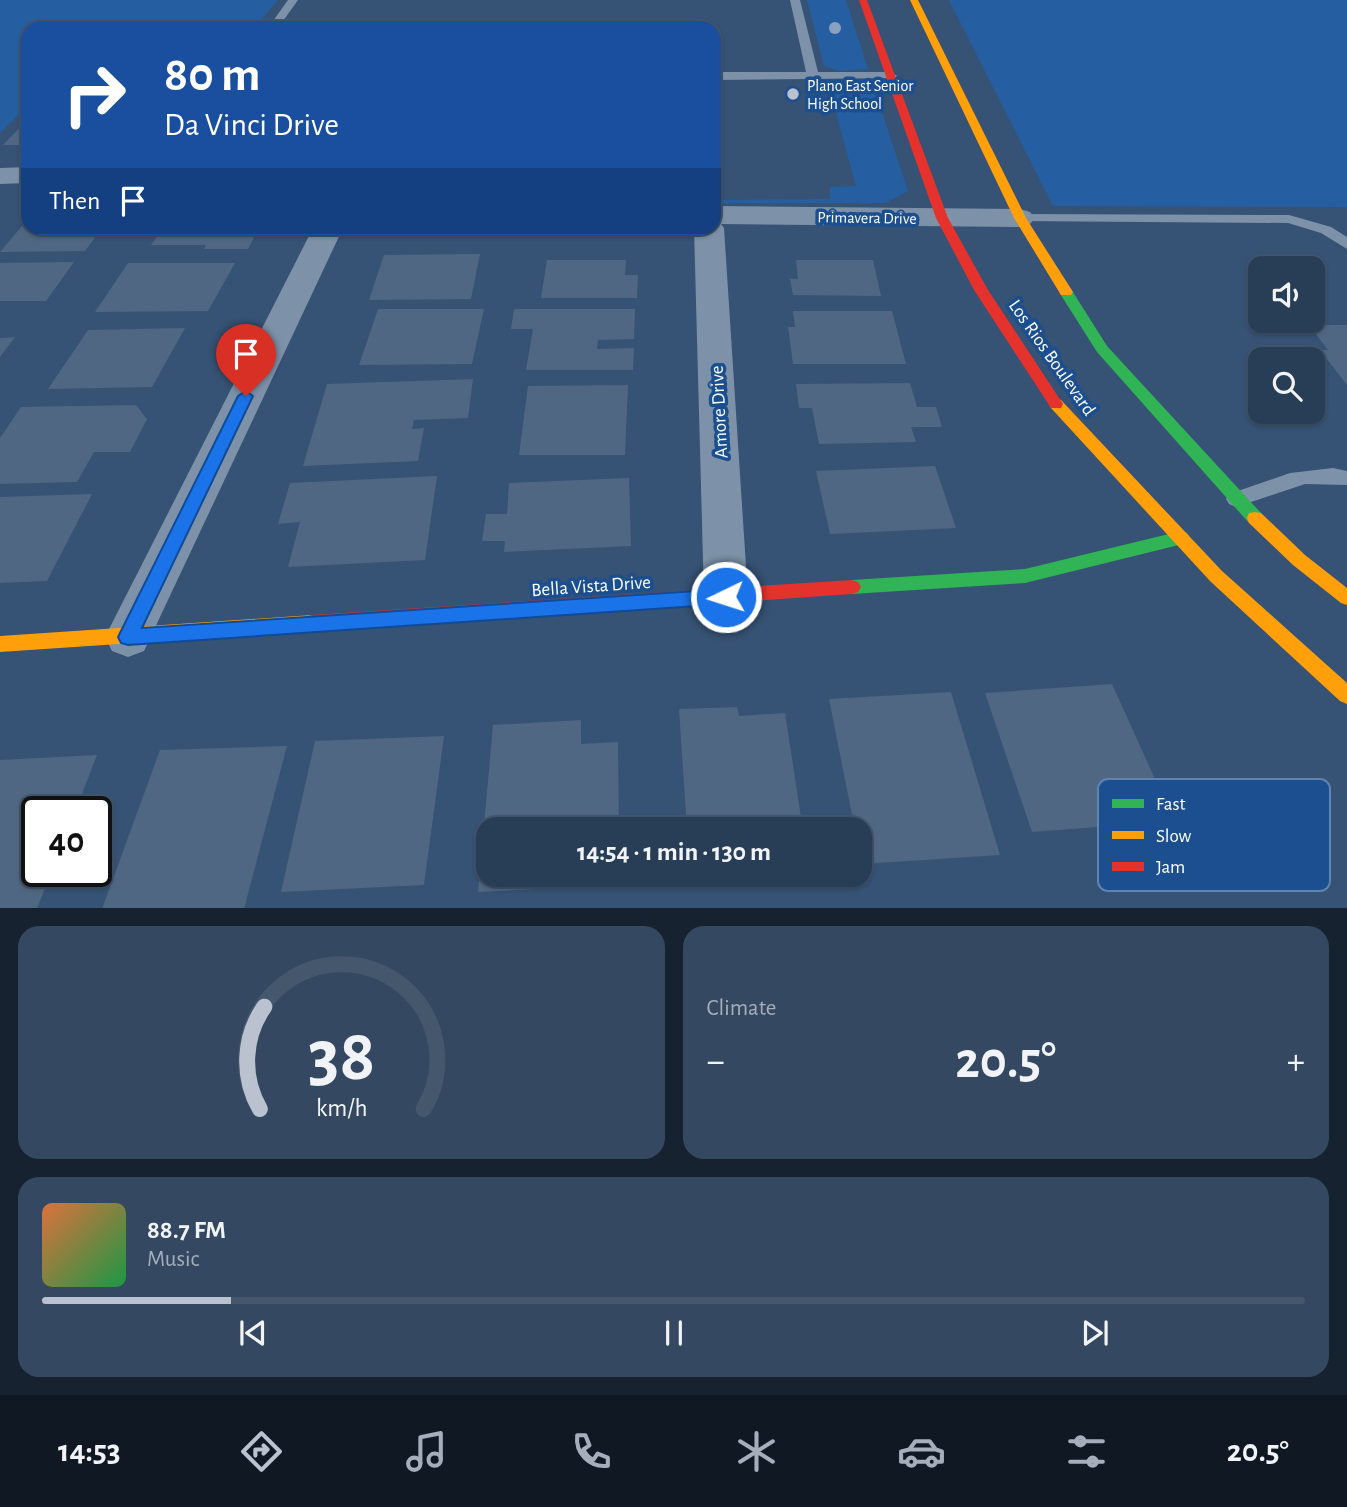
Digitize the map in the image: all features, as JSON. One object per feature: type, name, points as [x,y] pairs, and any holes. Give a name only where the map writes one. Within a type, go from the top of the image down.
[{"type":"main road","name":"Los Rios Boulevard","points":[[863,0],[942,218],[981,290],[1060,411],[1216,576],[1347,695]]},
{"type":"main road","points":[[915,0],[1020,218],[1102,349],[1236,499],[1299,560],[1347,598]]},
{"type":"main road","name":"Bella Vista Drive","points":[[0,644],[1026,576],[1181,538]]},
{"type":"street","points":[[0,176],[21,176]]},
{"type":"street","name":"Primavera Drive","points":[[721,215],[1020,218]]},
{"type":"street","points":[[128,637],[325,235]]},
{"type":"street","name":"Amore Drive","points":[[709,235],[726,597]]},
{"type":"lane","points":[[277,21],[293,0]]},
{"type":"lane","points":[[795,0],[813,76]]},
{"type":"lane","points":[[721,76],[891,76]]},
{"type":"lane","points":[[1020,218],[1289,219],[1326,230],[1347,244]]},
{"type":"lane","points":[[1236,499],[1303,477],[1323,474],[1347,478]]},
{"type":"shaded area","points":[[0,0],[278,0],[260,21],[21,21],[21,112],[0,133]]},
{"type":"shaded area","points":[[807,0],[846,0],[868,69],[840,71],[824,66]]},
{"type":"shaded area","points":[[949,0],[1347,0],[1347,207],[1053,206]]},
{"type":"shaded area","points":[[810,83],[873,85],[908,191],[886,203],[721,203],[721,200],[830,199],[830,187],[856,186],[829,88],[810,87]]},
{"type":"building","points":[[21,126],[21,145],[3,145]]},
{"type":"building","points":[[21,227],[21,235],[97,235],[85,251],[0,252]]},
{"type":"building","points":[[158,235],[255,235],[248,249],[204,249],[206,245],[151,245]]},
{"type":"building","points":[[480,254],[471,299],[369,300],[384,255]]},
{"type":"building","points":[[547,260],[626,260],[625,275],[638,275],[637,298],[541,298]]},
{"type":"building","points":[[796,260],[873,260],[881,296],[793,295],[790,279],[798,279]]},
{"type":"building","points":[[74,262],[46,301],[0,301],[0,263]]},
{"type":"building","points":[[128,263],[235,263],[208,311],[95,312]]},
{"type":"building","points":[[378,309],[484,309],[472,364],[359,365]]},
{"type":"building","points":[[514,309],[635,309],[634,339],[598,340],[597,349],[634,348],[633,370],[526,370],[533,329],[511,329]]},
{"type":"building","points":[[793,311],[892,311],[906,364],[793,364],[788,327],[795,327]]},
{"type":"building","points":[[1325,325],[1347,325],[1347,385],[1325,356],[1325,350],[1328,350],[1315,333],[1325,333]]},
{"type":"building","points":[[185,328],[152,387],[48,389],[88,330]]},
{"type":"building","points":[[15,337],[0,357],[0,338]]},
{"type":"building","points":[[473,379],[468,418],[414,420],[412,429],[424,428],[418,461],[303,466],[327,384]]},
{"type":"building","points":[[910,383],[917,407],[936,407],[942,427],[911,427],[916,442],[819,444],[812,408],[799,408],[796,384]]},
{"type":"building","points":[[628,385],[625,455],[519,455],[528,386]]},
{"type":"building","points":[[136,405],[147,419],[130,452],[94,452],[77,482],[0,484],[0,438],[21,407]]},
{"type":"building","points":[[935,466],[956,528],[830,534],[816,471]]},
{"type":"building","points":[[437,476],[425,560],[288,567],[300,522],[278,524],[290,483]]},
{"type":"building","points":[[629,478],[631,546],[504,552],[505,541],[482,541],[486,514],[507,514],[509,483]]},
{"type":"building","points":[[92,494],[47,581],[0,583],[0,497]]},
{"type":"building","points":[[1112,684],[1155,779],[1098,779],[1098,827],[1032,832],[985,693]]},
{"type":"building","points":[[951,692],[1000,855],[872,863],[872,817],[852,817],[829,699]]},
{"type":"building","points":[[737,707],[739,716],[785,713],[801,817],[686,817],[679,709]]},
{"type":"building","points":[[581,720],[581,744],[618,742],[619,817],[485,817],[493,725]]},
{"type":"building","points":[[444,736],[424,885],[281,892],[315,741]]},
{"type":"building","points":[[287,746],[244,908],[102,908],[160,750]]},
{"type":"building","points":[[97,755],[81,796],[21,796],[21,887],[45,887],[37,908],[0,908],[0,760]]},
{"type":"building","points":[[478,887],[579,887],[478,892]]},
{"type":"traffic: fast","points":[[1066,292],[1102,349],[1255,518]]},
{"type":"traffic: fast","points":[[852,587],[1025,576],[1181,538]]},
{"type":"traffic: slow","points":[[914,0],[1020,218],[1066,292]]},
{"type":"traffic: slow","points":[[1056,404],[1216,576],[1347,695]]},
{"type":"traffic: slow","points":[[1255,518],[1299,560],[1347,598]]},
{"type":"traffic: slow","points":[[0,644],[312,623]]},
{"type":"traffic: jam","points":[[863,0],[942,218],[981,290],[1056,404]]},
{"type":"traffic: jam","points":[[312,623],[852,587]]},
{"type":"place","name":"Plano East Senior High School","points":[[793,94]]},
{"type":"route","points":[[246,396],[128,637],[726,597]]}]
